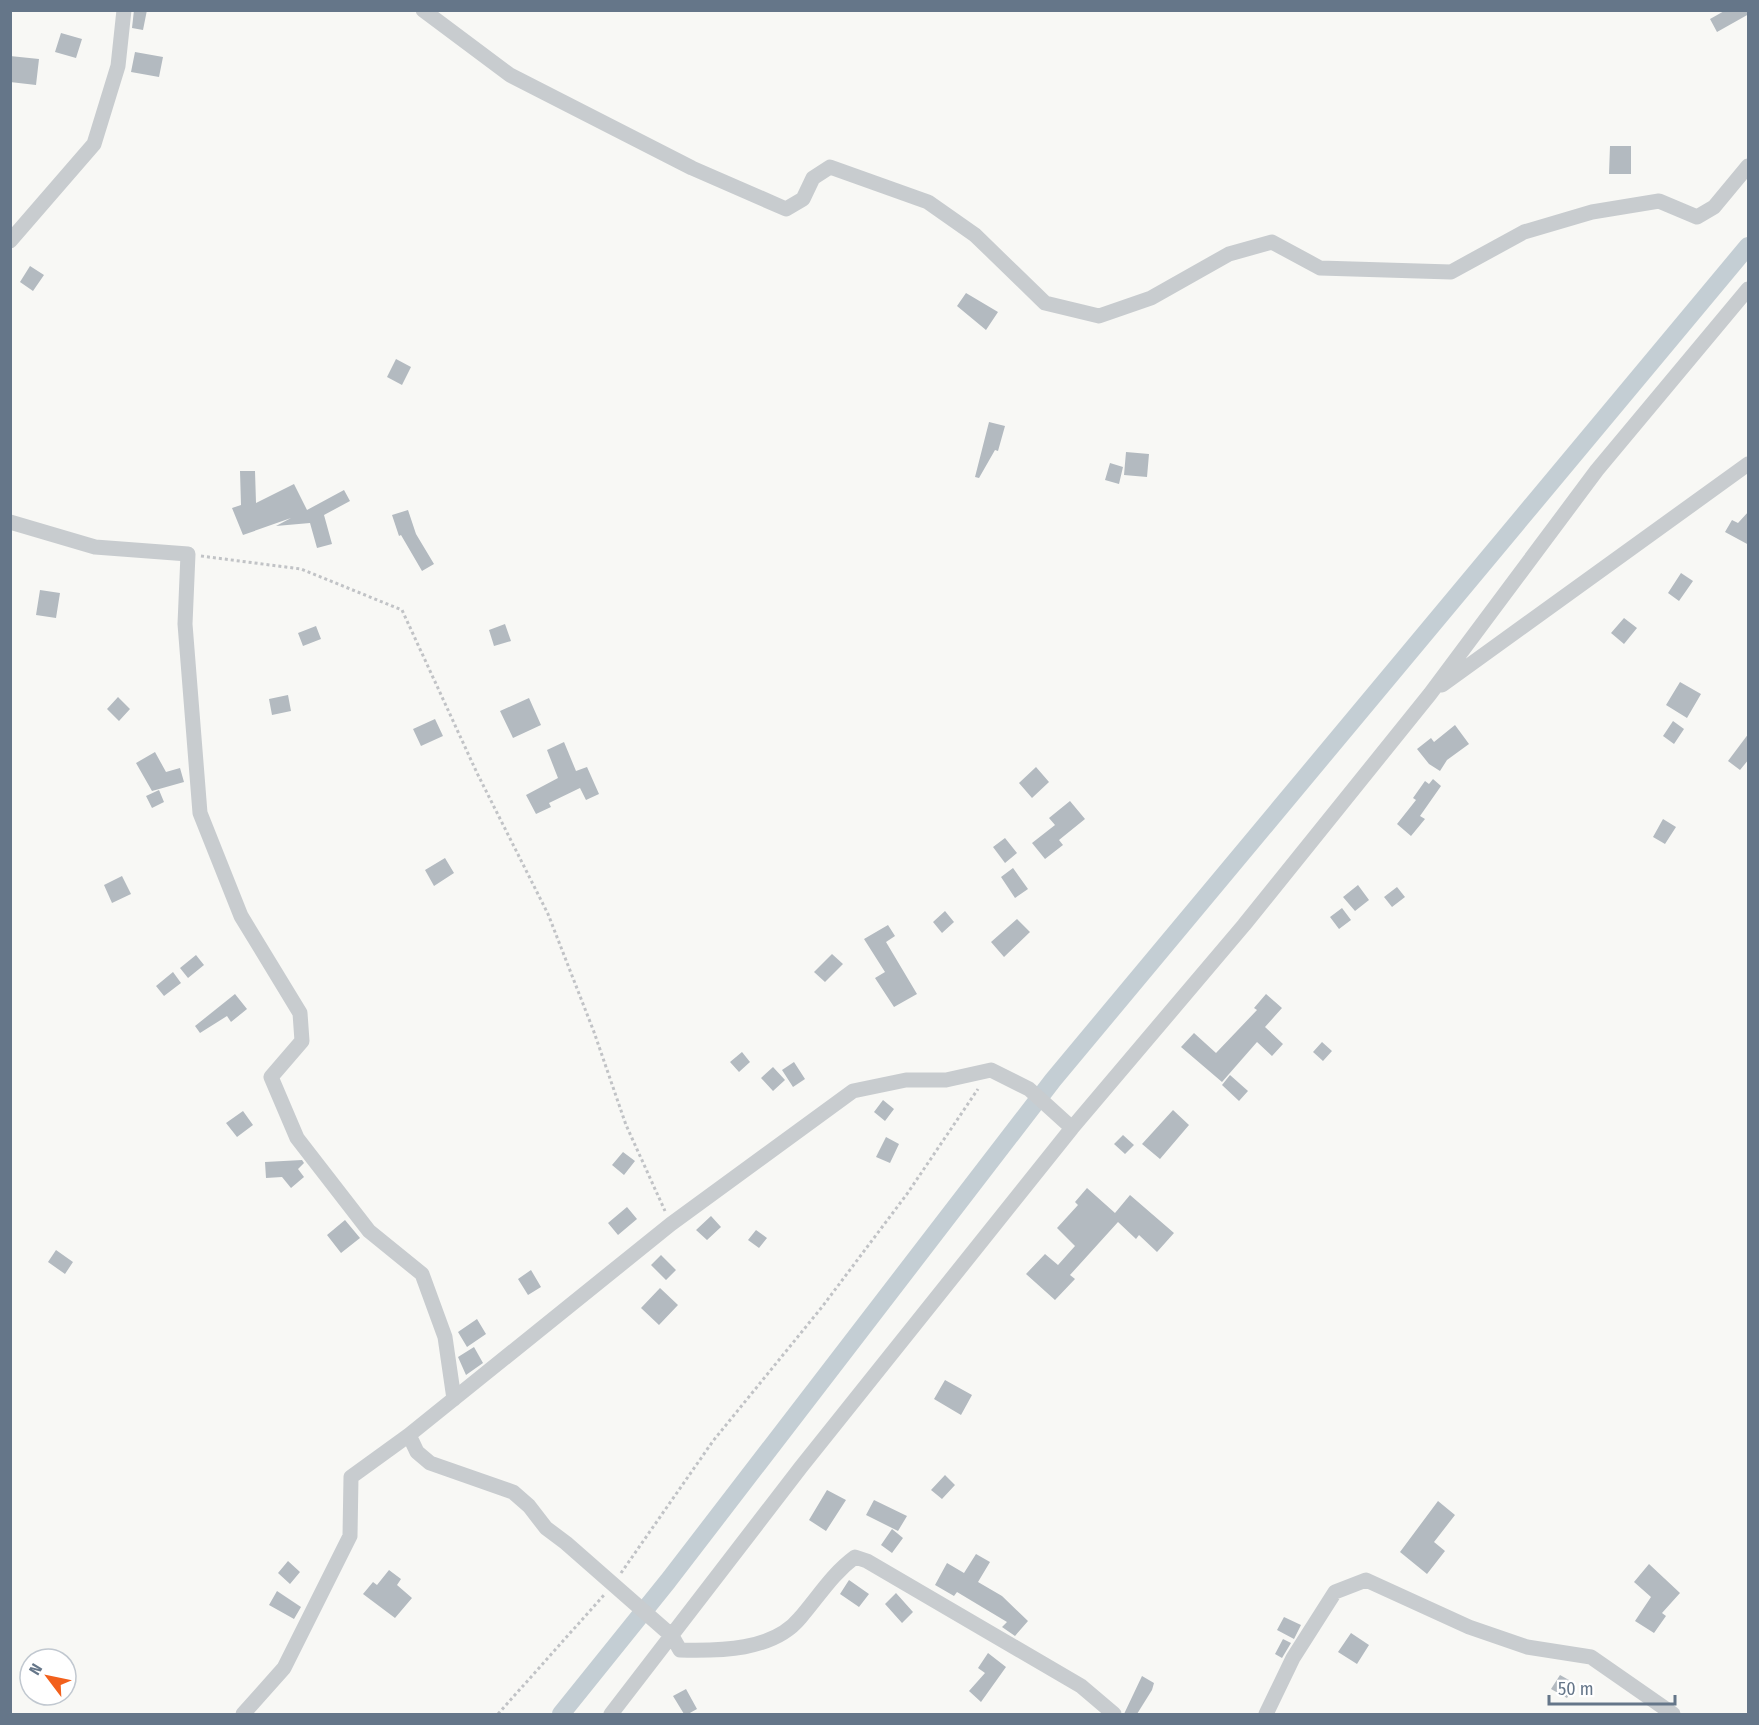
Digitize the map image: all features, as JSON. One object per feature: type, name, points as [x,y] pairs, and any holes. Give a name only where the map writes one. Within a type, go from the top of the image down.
[{"type":"street","points":[[10,241],[94,144],[118,66],[124,10]]},
{"type":"street","points":[[423,10],[510,75],[682,163],[786,209],[803,199],[813,178],[830,167],[928,202],[975,235],[1045,303],[1099,316],[1151,298],[1229,254],[1272,242],[1320,268],[1451,272],[1524,232],[1592,212],[1659,201],[1697,217],[1714,207],[1749,166]]},
{"type":"street","points":[[611,1714],[1067,1122],[1244,925],[1430,694],[1596,470],[1749,289]]},
{"type":"street","points":[[1430,694],[1749,464]]},
{"type":"street","points":[[10,522],[95,547],[188,554],[186,624],[200,813],[241,916],[300,1013],[302,1041],[271,1077],[297,1138],[369,1232],[422,1274],[445,1337],[454,1399]]},
{"type":"street","points":[[243,1714],[284,1668],[350,1536],[351,1477],[409,1435],[671,1224],[853,1091],[906,1080],[946,1080],[991,1070],[1029,1089],[1067,1122]]},
{"type":"street","points":[[409,1435],[417,1452],[430,1463],[513,1492],[529,1506],[546,1528],[672,1636],[680,1650],[710,1651],[764,1643],[798,1621],[835,1572],[855,1557],[867,1561],[1082,1686],[1113,1714]]},
{"type":"street","points":[[1266,1714],[1293,1658],[1335,1592],[1366,1580],[1478,1630],[1527,1647],[1591,1657],[1674,1714]]},
{"type":"path","points":[[188,554],[301,569],[402,610],[477,773],[548,914],[594,1032],[626,1125],[671,1224]]},
{"type":"path","points":[[498,1714],[612,1586],[713,1441],[822,1307],[908,1194],[991,1070]]},
{"type":"building","points":[[134,10],[147,10],[143,30],[132,28]]},
{"type":"building","points":[[1726,10],[1749,10],[1749,14],[1717,32],[1710,19]]},
{"type":"building","points":[[61,33],[82,39],[76,58],[55,52]]},
{"type":"building","points":[[135,52],[163,57],[159,77],[131,72]]},
{"type":"building","points":[[10,56],[39,59],[36,85],[10,82]]},
{"type":"building","points":[[1610,146],[1631,146],[1631,174],[1609,174]]},
{"type":"building","points":[[30,266],[44,275],[33,291],[20,282]]},
{"type":"building","points":[[966,293],[998,312],[986,330],[957,306]]},
{"type":"building","points":[[396,359],[411,367],[402,385],[387,377]]},
{"type":"building","points":[[989,422],[1005,426],[998,451],[995,450],[979,478],[975,477]]},
{"type":"building","points":[[1126,452],[1149,454],[1147,477],[1124,475]]},
{"type":"building","points":[[1110,463],[1123,467],[1119,484],[1105,480]]},
{"type":"building","points":[[240,471],[255,471],[256,503],[294,484],[307,510],[344,490],[350,501],[324,515],[332,544],[317,548],[310,523],[276,526],[291,518],[243,535],[232,508],[241,505]]},
{"type":"building","points":[[408,510],[416,534],[434,564],[422,571],[401,535],[399,536],[392,515]]},
{"type":"building","points":[[1749,511],[1749,545],[1725,532],[1732,520],[1738,523]]},
{"type":"building","points":[[1681,573],[1693,581],[1679,601],[1668,593]]},
{"type":"building","points":[[40,590],[60,593],[56,618],[36,615]]},
{"type":"building","points":[[1624,618],[1637,628],[1624,644],[1611,633]]},
{"type":"building","points":[[505,624],[511,641],[494,646],[489,630]]},
{"type":"building","points":[[316,626],[321,639],[303,646],[298,633]]},
{"type":"building","points":[[1680,682],[1701,694],[1687,718],[1666,705]]},
{"type":"building","points":[[288,695],[291,711],[272,715],[269,699]]},
{"type":"building","points":[[118,697],[130,709],[119,721],[107,709]]},
{"type":"building","points":[[529,698],[541,725],[513,738],[500,711]]},
{"type":"building","points":[[435,719],[443,736],[421,746],[413,729]]},
{"type":"building","points":[[1673,721],[1684,729],[1674,744],[1663,736]]},
{"type":"building","points":[[1455,725],[1469,744],[1447,760],[1440,771],[1429,764],[1417,749],[1431,738],[1434,742]]},
{"type":"building","points":[[1749,733],[1749,759],[1740,770],[1728,761]]},
{"type":"building","points":[[564,742],[576,771],[587,767],[599,794],[586,800],[580,788],[549,803],[551,807],[536,814],[526,795],[558,778],[547,750]]},
{"type":"building","points":[[155,752],[166,772],[180,768],[184,782],[152,791],[136,763]]},
{"type":"building","points":[[1036,767],[1049,782],[1032,798],[1019,783]]},
{"type":"building","points":[[1433,779],[1441,786],[1420,816],[1425,819],[1411,836],[1397,824],[1416,800],[1413,798],[1425,781],[1429,784]]},
{"type":"building","points":[[159,790],[164,802],[152,808],[146,796]]},
{"type":"building","points":[[1070,801],[1085,819],[1059,840],[1063,845],[1045,859],[1032,843],[1055,825],[1049,818]]},
{"type":"building","points":[[1663,819],[1676,827],[1665,844],[1653,837]]},
{"type":"building","points":[[1005,838],[1017,853],[1005,863],[993,847]]},
{"type":"building","points":[[445,858],[454,873],[434,886],[425,870]]},
{"type":"building","points":[[1013,868],[1028,889],[1015,898],[1001,877]]},
{"type":"building","points":[[122,876],[131,894],[112,903],[104,885]]},
{"type":"building","points":[[1358,885],[1369,900],[1355,911],[1343,897]]},
{"type":"building","points":[[1397,887],[1405,897],[1392,907],[1384,897]]},
{"type":"building","points":[[1342,908],[1351,920],[1339,929],[1330,917]]},
{"type":"building","points":[[945,911],[954,922],[942,933],[933,922]]},
{"type":"building","points":[[1017,919],[1030,932],[1004,957],[991,942]]},
{"type":"building","points":[[888,925],[895,936],[886,942],[917,994],[894,1007],[875,978],[885,972],[864,939]]},
{"type":"building","points":[[832,954],[843,964],[825,982],[814,972]]},
{"type":"building","points":[[196,955],[204,965],[188,978],[180,968]]},
{"type":"building","points":[[173,972],[181,983],[164,996],[156,986]]},
{"type":"building","points":[[235,994],[247,1009],[231,1022],[227,1016],[200,1033],[195,1026]]},
{"type":"building","points":[[1266,994],[1282,1008],[1265,1027],[1283,1044],[1272,1056],[1257,1042],[1222,1082],[1181,1047],[1194,1033],[1216,1053],[1257,1010],[1254,1008]]},
{"type":"building","points":[[1322,1042],[1332,1051],[1323,1061],[1313,1052]]},
{"type":"building","points":[[742,1052],[750,1062],[739,1072],[730,1062]]},
{"type":"building","points":[[794,1062],[805,1079],[793,1087],[782,1070]]},
{"type":"building","points":[[773,1067],[785,1080],[773,1091],[761,1078]]},
{"type":"building","points":[[1230,1075],[1248,1091],[1239,1101],[1222,1085]]},
{"type":"building","points":[[883,1100],[894,1109],[885,1121],[874,1112]]},
{"type":"building","points":[[1173,1110],[1189,1125],[1160,1159],[1142,1144]]},
{"type":"building","points":[[243,1111],[253,1125],[237,1137],[226,1123]]},
{"type":"building","points":[[1123,1135],[1134,1145],[1125,1154],[1114,1144]]},
{"type":"building","points":[[886,1137],[899,1144],[890,1163],[876,1157]]},
{"type":"building","points":[[623,1152],[635,1161],[624,1175],[612,1165]]},
{"type":"building","points":[[302,1160],[304,1163],[298,1169],[304,1177],[291,1188],[282,1177],[266,1178],[265,1162]]},
{"type":"building","points":[[1087,1188],[1115,1213],[1130,1195],[1174,1233],[1157,1252],[1139,1235],[1136,1239],[1118,1222],[1070,1275],[1075,1279],[1055,1300],[1026,1274],[1045,1254],[1058,1265],[1075,1246],[1057,1228],[1078,1205],[1075,1202]]},
{"type":"building","points":[[627,1207],[637,1219],[618,1235],[608,1223]]},
{"type":"building","points":[[711,1216],[721,1227],[707,1240],[696,1230]]},
{"type":"building","points":[[345,1220],[360,1238],[341,1253],[327,1235]]},
{"type":"building","points":[[756,1230],[767,1238],[759,1248],[748,1240]]},
{"type":"building","points":[[56,1250],[73,1262],[65,1274],[48,1262]]},
{"type":"building","points":[[661,1255],[676,1270],[666,1280],[651,1265]]},
{"type":"building","points":[[531,1270],[541,1287],[528,1295],[518,1279]]},
{"type":"building","points":[[660,1288],[678,1305],[659,1325],[641,1308]]},
{"type":"building","points":[[477,1319],[486,1334],[467,1347],[458,1332]]},
{"type":"building","points":[[474,1347],[483,1363],[466,1375],[458,1357]]},
{"type":"building","points":[[945,1380],[972,1395],[961,1415],[934,1399]]},
{"type":"building","points":[[945,1475],[955,1485],[942,1499],[931,1490]]},
{"type":"building","points":[[827,1490],[846,1500],[826,1531],[809,1520]]},
{"type":"building","points":[[874,1500],[907,1516],[898,1531],[866,1515]]},
{"type":"building","points":[[1438,1501],[1455,1515],[1434,1542],[1445,1551],[1427,1574],[1400,1552]]},
{"type":"building","points":[[892,1529],[903,1538],[892,1553],[881,1545]]},
{"type":"building","points":[[976,1554],[990,1562],[978,1582],[1002,1596],[1028,1621],[1015,1636],[1002,1627],[1007,1622],[957,1592],[954,1596],[935,1585],[947,1563],[964,1573]]},
{"type":"building","points":[[288,1561],[300,1572],[290,1584],[278,1573]]},
{"type":"building","points":[[1649,1564],[1680,1593],[1662,1613],[1666,1616],[1654,1633],[1635,1621],[1651,1597],[1634,1582]]},
{"type":"building","points":[[389,1570],[401,1579],[397,1585],[412,1598],[395,1618],[363,1594],[373,1582],[377,1585]]},
{"type":"building","points":[[849,1580],[869,1594],[859,1607],[840,1594]]},
{"type":"building","points":[[277,1591],[301,1607],[294,1619],[269,1605]]},
{"type":"building","points":[[896,1593],[913,1612],[902,1623],[885,1604]]},
{"type":"building","points":[[1284,1617],[1301,1625],[1294,1639],[1277,1630]]},
{"type":"building","points":[[1351,1633],[1369,1645],[1357,1664],[1338,1652]]},
{"type":"building","points":[[1283,1639],[1291,1643],[1282,1658],[1275,1654]]},
{"type":"building","points":[[988,1653],[1006,1667],[981,1702],[969,1691],[985,1673],[978,1668]]},
{"type":"building","points":[[1560,1675],[1576,1684],[1567,1698],[1551,1689]]},
{"type":"building","points":[[1142,1676],[1154,1683],[1152,1690],[1137,1714],[1124,1714]]},
{"type":"building","points":[[686,1689],[697,1709],[684,1714],[673,1696]]},
{"type":"waterway","points":[[561,1714],[668,1581],[1053,1080],[1748,246]]}]
